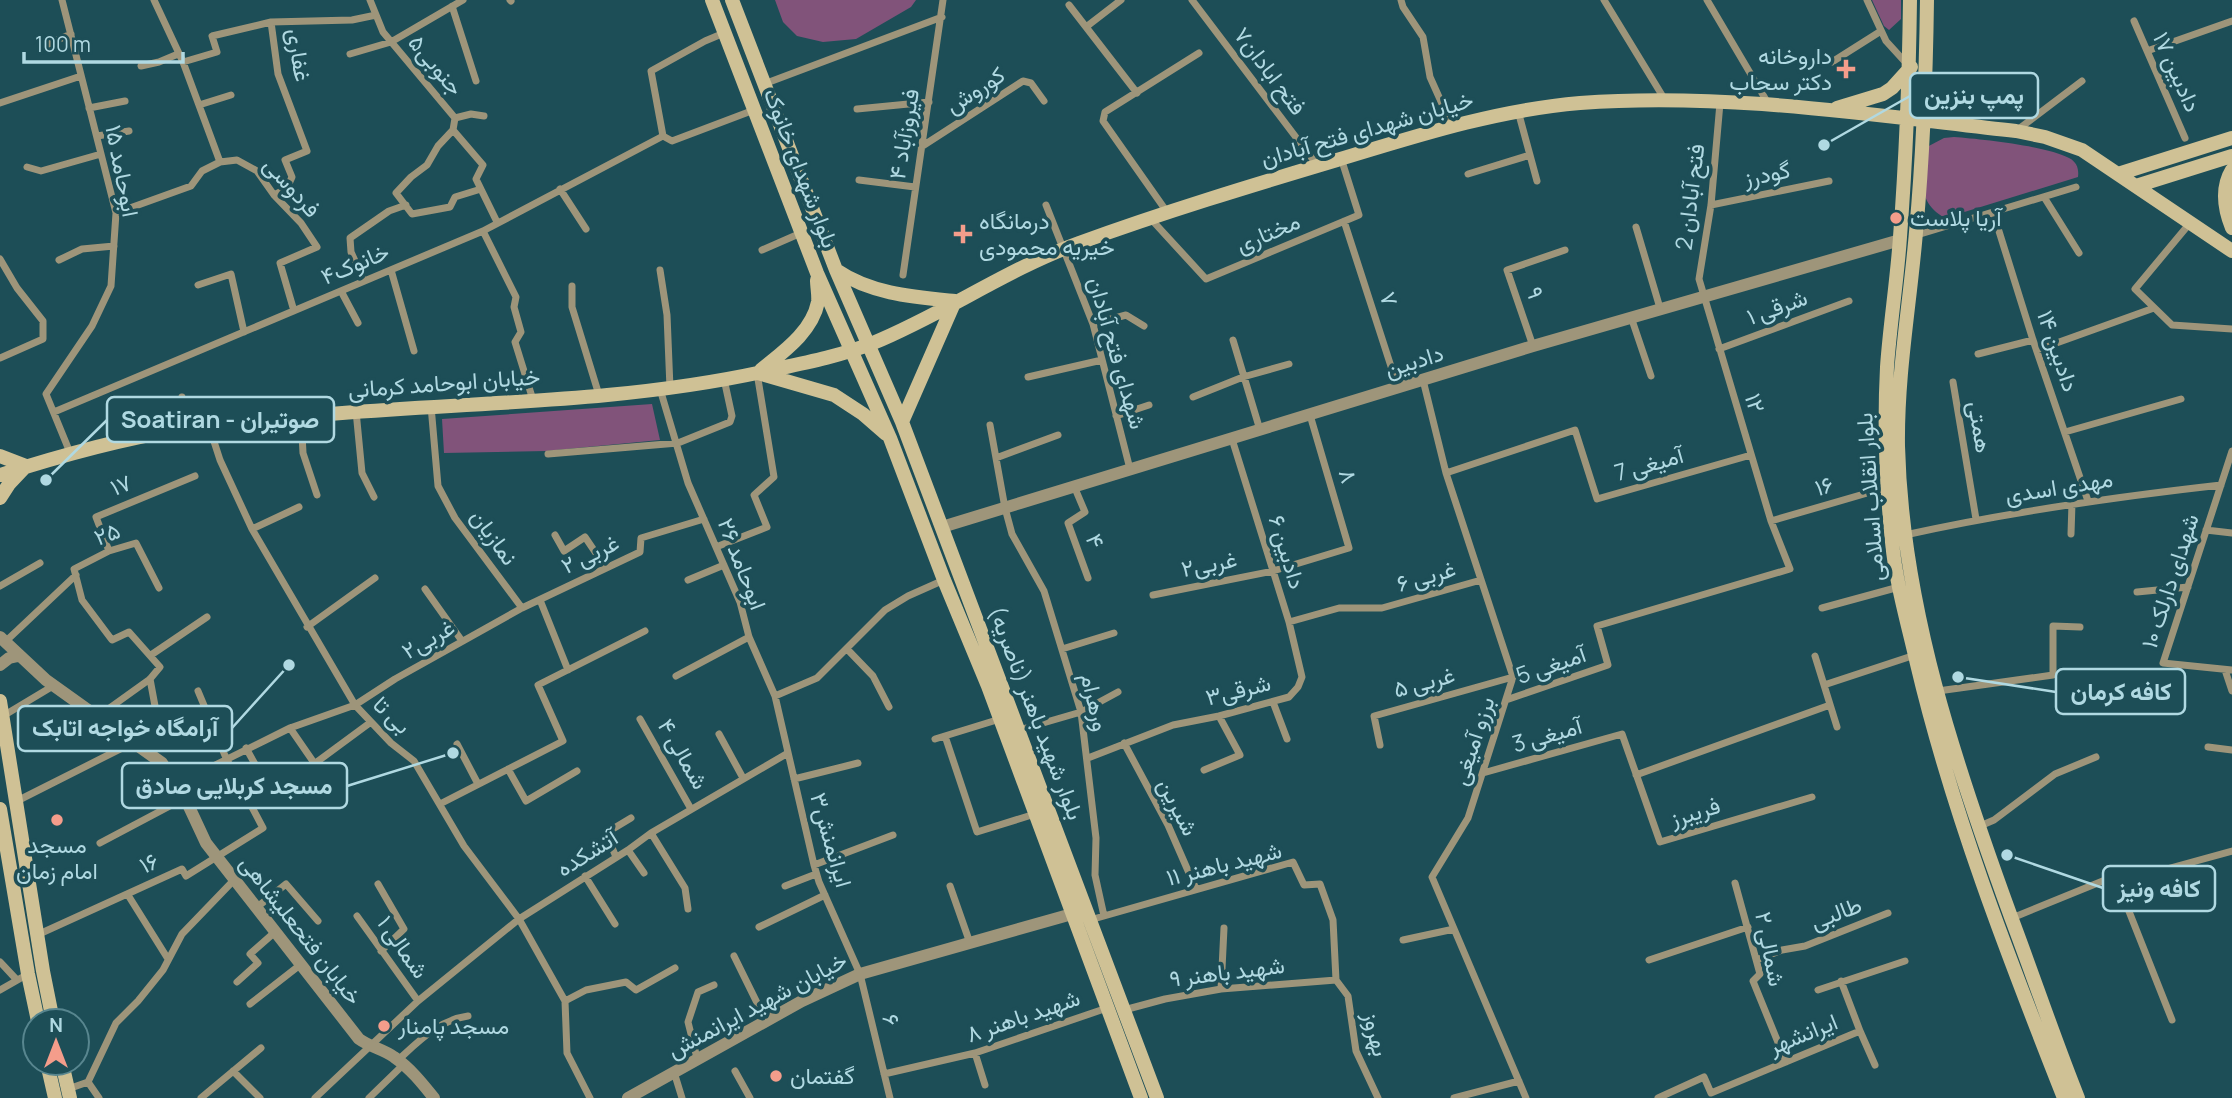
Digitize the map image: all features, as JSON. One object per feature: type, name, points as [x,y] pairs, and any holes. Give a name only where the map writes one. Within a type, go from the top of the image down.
[{"type":"main road","name":"بلوار شهدای خانوک","points":[[712,0],[801,233],[852,351]]},
{"type":"main road","name":"بلوار شهدای خانوک","points":[[732,0],[835,270],[870,345]]},
{"type":"main road","name":"بلوار انقلاب اسلامی","points":[[1910,0],[1900,240],[1890,330],[1892,405],[1888,487],[1892,545],[1915,655],[1945,770],[1997,923],[2064,1098]]},
{"type":"main road","name":"بلوار انقلاب اسلامی","points":[[1927,0],[1924,121],[1916,235],[1892,405],[1904,535],[1912,585],[1938,691],[1980,826],[2078,1098]]},
{"type":"main road","points":[[1825,111],[1883,94],[1900,80],[1909,67],[1926,67]]},
{"type":"main road","name":"خیابان شهدای فتح آبادان","points":[[852,351],[915,325],[955,301],[1064,248],[1149,218],[1452,125],[1518,111],[1577,103],[1665,100],[1770,106],[2016,131],[2045,137],[2082,150],[2232,251]]},
{"type":"main road","points":[[2118,174],[2232,138]]},
{"type":"main road","points":[[2136,186],[2232,156]]},
{"type":"main road","points":[[2232,170],[2225,189],[2225,205],[2232,228]]},
{"type":"main road","points":[[835,270],[849,279],[877,289],[955,301],[902,422]]},
{"type":"main road","points":[[757,373],[797,340],[810,321],[818,302],[817,273]]},
{"type":"main road","name":"بلوار شهید باهنر (ناصریه)","points":[[870,345],[902,422],[1018,730],[1097,918],[1124,1010],[1157,1098]]},
{"type":"main road","name":"خیابان ابوحامد کرمانی","points":[[0,475],[26,466],[186,428],[301,415],[533,400],[665,388],[757,373],[852,351]]},
{"type":"main road","name":"بلوار شهید باهنر (ناصریه)","points":[[852,351],[890,438],[1000,719],[1140,1098]]},
{"type":"main road","points":[[757,373],[834,395],[863,414],[890,438]]},
{"type":"main road","points":[[0,456],[26,466],[0,498]]},
{"type":"main road","points":[[0,701],[50,1007]]},
{"type":"main road","points":[[0,809],[22,976],[33,1007]]},
{"type":"main road","points":[[22,976],[43,971]]},
{"type":"main road","points":[[50,1077],[55,1098]]},
{"type":"street","name":"ابوحامد ۱۵","points":[[62,0],[116,213],[111,286],[92,326],[46,394],[71,455]]},
{"type":"street","points":[[116,213],[191,186],[202,171],[220,162],[180,58],[154,0]]},
{"type":"street","name":"جنوبی۵","points":[[370,0],[383,32],[455,118],[453,130],[482,165],[476,179],[496,222]]},
{"type":"street","points":[[350,54],[391,43],[463,0]]},
{"type":"street","name":"فیروزآباد ۴","points":[[903,275],[943,0]]},
{"type":"street","points":[[1086,27],[1121,0]]},
{"type":"street","name":"فتح ابادان۷","points":[[1192,0],[1317,165]]},
{"type":"street","points":[[1401,0],[1423,37],[1430,77],[1452,125]]},
{"type":"street","points":[[1604,0],[1665,100]]},
{"type":"street","points":[[1707,0],[1770,106]]},
{"type":"street","points":[[1867,0],[1886,41],[1909,67]]},
{"type":"street","points":[[1069,5],[1137,93]]},
{"type":"street","points":[[452,6],[476,81]]},
{"type":"street","name":"غفاری","points":[[274,195],[287,188],[292,177],[285,160],[307,151],[278,74],[271,22],[352,20],[376,15]]},
{"type":"street","points":[[764,84],[942,17]]},
{"type":"street","name":"دادبین ۱۷","points":[[2134,21],[2185,138]]},
{"type":"street","points":[[2147,51],[2232,21]]},
{"type":"street","points":[[141,66],[217,52],[212,36],[271,22]]},
{"type":"street","points":[[1832,62],[1881,31]]},
{"type":"street","points":[[724,33],[651,71],[663,136],[672,141],[754,110]]},
{"type":"street","points":[[46,45],[71,34]]},
{"type":"street","points":[[1167,212],[1103,121],[1105,112],[1199,53]]},
{"type":"street","points":[[0,103],[81,76]]},
{"type":"street","points":[[2016,131],[2082,80]]},
{"type":"street","name":"کوروش","points":[[921,147],[1023,81],[1031,83],[1044,101]]},
{"type":"street","points":[[199,105],[231,95]]},
{"type":"street","points":[[89,108],[125,101]]},
{"type":"street","points":[[858,108],[929,102]]},
{"type":"street","name":"فتح آبادان 2","points":[[1703,296],[1699,279],[1711,205],[1720,103]]},
{"type":"street","points":[[1518,111],[1537,181]]},
{"type":"street","name":"جنوبی۵","points":[[455,118],[471,114],[484,116]]},
{"type":"street","points":[[453,130],[438,146],[427,165],[396,193],[412,214],[450,207],[455,197],[481,189]]},
{"type":"street","points":[[97,136],[129,131]]},
{"type":"street","name":"خانوک۴","points":[[54,412],[483,231],[663,136]]},
{"type":"street","points":[[27,167],[41,171],[101,154]]},
{"type":"street","points":[[1468,174],[1530,155]]},
{"type":"street","points":[[1341,158],[1359,215],[1344,222]]},
{"type":"street","name":"فردوسی","points":[[220,162],[237,160],[257,171],[274,195],[301,223],[317,247],[281,263],[293,311]]},
{"type":"street","points":[[859,180],[915,187]]},
{"type":"street","name":"گودرز","points":[[1711,205],[1829,181]]},
{"type":"street","points":[[1916,235],[2076,187]]},
{"type":"street","points":[[560,189],[586,229]]},
{"type":"street","points":[[2044,197],[2079,253]]},
{"type":"street","points":[[364,281],[351,252],[350,238],[389,211],[406,205]]},
{"type":"street","name":"شهدای فتح آبادان","points":[[1046,205],[1093,324],[1130,469]]},
{"type":"street","name":"دادبین ۱۴","points":[[1993,212],[2036,350],[2088,500]]},
{"type":"street","name":"مختاری","points":[[1149,218],[1206,279],[1344,222]]},
{"type":"street","name":"۷","points":[[1344,222],[1398,388]]},
{"type":"street","points":[[2190,223],[2135,289],[2172,326],[2232,329]]},
{"type":"street","points":[[1636,227],[1660,309]]},
{"type":"street","points":[[483,231],[516,297],[514,307],[521,332],[515,342],[533,400]]},
{"type":"street","points":[[762,250],[801,233]]},
{"type":"street","name":"دادبین","points":[[942,527],[1533,346],[1900,240]]},
{"type":"street","points":[[59,260],[82,249],[114,246]]},
{"type":"street","name":"۹","points":[[1533,346],[1507,270],[1565,250]]},
{"type":"street","points":[[0,259],[17,288],[43,321],[43,339],[0,358]]},
{"type":"street","points":[[391,270],[414,351]]},
{"type":"street","name":"ابوحامد ۲۶","points":[[660,270],[667,315],[665,388],[688,482],[740,602],[749,637],[775,696],[788,753]]},
{"type":"street","points":[[198,285],[231,274],[244,332]]},
{"type":"street","points":[[572,286],[572,307],[599,394]]},
{"type":"street","points":[[341,291],[358,323]]},
{"type":"street","name":"۱۲","points":[[1608,665],[1597,626],[1790,569],[1771,521],[1703,296]]},
{"type":"street","name":"۱ شرقی","points":[[1719,349],[1849,301]]},
{"type":"street","points":[[2036,350],[2154,308]]},
{"type":"street","points":[[1093,324],[1126,315],[1144,326]]},
{"type":"street","points":[[1631,317],[1651,376]]},
{"type":"street","points":[[1233,340],[1260,430]]},
{"type":"street","points":[[1978,354],[2033,340]]},
{"type":"street","points":[[1028,377],[1102,360]]},
{"type":"street","points":[[1193,397],[1243,377],[1289,363]]},
{"type":"street","points":[[716,547],[767,527],[754,495],[774,477],[757,373]]},
{"type":"street","points":[[548,454],[678,443],[732,420],[723,378]]},
{"type":"street","name":"برزو آمیغی","points":[[1423,380],[1446,474],[1513,677],[1468,818],[1433,877],[1526,1098]]},
{"type":"street","name":"همتی","points":[[1953,383],[1976,519]]},
{"type":"street","points":[[182,397],[186,428]]},
{"type":"street","points":[[2065,432],[2181,399]]},
{"type":"street","name":"نمازیان","points":[[431,405],[438,486],[455,518],[522,608]]},
{"type":"street","points":[[1116,416],[1149,405]]},
{"type":"street","points":[[356,411],[362,474],[374,497]]},
{"type":"street","points":[[301,415],[303,453],[317,495]]},
{"type":"street","name":"۸","points":[[1310,415],[1349,548]]},
{"type":"street","name":"ورهرام","points":[[990,425],[1004,508],[1012,534],[1044,591],[1081,712],[1096,838],[1097,918]]},
{"type":"street","name":"بی تا","points":[[209,426],[220,460],[252,529],[355,705],[391,743],[414,761],[464,846],[519,919],[565,1001]]},
{"type":"street","name":"آمیغی 7","points":[[1446,474],[1575,430],[1597,499],[1751,455]]},
{"type":"street","points":[[996,458],[1058,435]]},
{"type":"street","name":"دادبین ۶","points":[[1232,439],[1289,622],[1302,677]]},
{"type":"street","name":"شهدای دارلک ۱۰","points":[[2228,670],[2163,663],[2232,451]]},
{"type":"street","name":"۱۷","points":[[109,551],[96,517],[195,476]]},
{"type":"street","name":"مهدی اسدی","points":[[1904,535],[1976,519],[2088,500],[2221,485]]},
{"type":"street","name":"۴","points":[[1074,486],[1085,512],[1068,523],[1088,578]]},
{"type":"street","name":"۱۶","points":[[1771,521],[1888,487]]},
{"type":"street","points":[[2071,534],[2072,503]]},
{"type":"street","points":[[252,529],[299,507]]},
{"type":"street","name":"۲ غربی","points":[[522,608],[640,552],[640,538],[704,519]]},
{"type":"street","points":[[2206,530],[2232,533]]},
{"type":"street","points":[[555,536],[564,551],[584,537],[606,568]]},
{"type":"street","name":"۲۵","points":[[151,655],[129,632],[112,640],[82,600],[74,569],[109,551],[136,543],[159,587]]},
{"type":"street","name":"غربی۲","points":[[1153,595],[1273,571],[1349,548]]},
{"type":"street","points":[[0,586],[40,564]]},
{"type":"street","points":[[688,580],[724,565]]},
{"type":"street","points":[[2,640],[76,575]]},
{"type":"street","points":[[307,627],[374,579]]},
{"type":"street","points":[[775,696],[817,678],[885,610],[944,580]]},
{"type":"street","name":"۶ غربی","points":[[1289,622],[1339,608],[1382,608],[1481,580]]},
{"type":"street","points":[[1822,608],[1899,587]]},
{"type":"street","points":[[2137,593],[2188,587]]},
{"type":"street","points":[[425,589],[462,641]]},
{"type":"street","points":[[540,600],[568,670]]},
{"type":"street","name":"غربی۲","points":[[177,783],[290,728],[355,705],[522,608]]},
{"type":"street","points":[[97,717],[150,679],[160,667],[151,655],[207,617]]},
{"type":"street","points":[[1938,691],[2053,675],[2053,626],[2080,627]]},
{"type":"street","points":[[440,804],[563,741],[538,685],[645,631]]},
{"type":"street","points":[[1062,649],[1114,632]]},
{"type":"street","points":[[676,676],[749,637]]},
{"type":"street","name":"خیابان فتحعلیشاهی","points":[[2,640],[53,686],[162,763],[177,783],[206,843],[359,1039],[369,1047],[392,1055],[401,1062],[434,1098]]},
{"type":"street","points":[[847,649],[873,676],[890,707]]},
{"type":"street","points":[[1824,685],[1915,655]]},
{"type":"street","points":[[0,665],[9,658],[18,656]]},
{"type":"street","points":[[1815,656],[1837,727]]},
{"type":"street","name":"آمیغی 5","points":[[1506,700],[1608,665]]},
{"type":"street","points":[[2228,670],[2232,691]]},
{"type":"street","name":"شرقی۳","points":[[1087,758],[1173,725],[1289,697],[1302,677]]},
{"type":"street","name":"۵ غربی","points":[[1380,746],[1374,716],[1513,677]]},
{"type":"street","points":[[150,679],[155,706]]},
{"type":"street","points":[[2,716],[53,686]]},
{"type":"street","points":[[198,691],[226,758]]},
{"type":"street","points":[[1018,730],[1081,712],[1118,692]]},
{"type":"street","points":[[1273,702],[1287,739]]},
{"type":"street","points":[[1636,775],[1830,705]]},
{"type":"street","points":[[1203,770],[1240,755],[1219,716]]},
{"type":"street","name":"۴ شمالی","points":[[640,719],[691,809]]},
{"type":"street","points":[[935,740],[1000,719]]},
{"type":"street","points":[[314,764],[371,722]]},
{"type":"street","points":[[290,728],[339,799]]},
{"type":"street","points":[[719,734],[743,778]]},
{"type":"street","name":"آمیغی 3","points":[[1483,773],[1622,734]]},
{"type":"street","name":"فریبرز","points":[[1622,734],[1660,842],[1812,797]]},
{"type":"street","points":[[945,736],[977,832],[1035,814]]},
{"type":"street","points":[[17,801],[134,742]]},
{"type":"street","name":"شیرین","points":[[1124,743],[1168,825],[1196,889]]},
{"type":"street","points":[[457,744],[478,784]]},
{"type":"street","points":[[2208,747],[2232,750]]},
{"type":"street","points":[[246,748],[265,782]]},
{"type":"street","name":"آتشکده","points":[[315,1098],[418,1001],[519,919],[651,833],[788,753]]},
{"type":"street","name":"ایرانمنش۳","points":[[788,753],[816,874],[860,974]]},
{"type":"street","points":[[1980,826],[1994,820],[2055,774],[2096,757]]},
{"type":"street","name":"۱۶","points":[[37,935],[182,869],[186,876],[219,858],[263,828],[226,758]]},
{"type":"street","points":[[794,779],[858,763]]},
{"type":"street","points":[[508,769],[526,801],[577,771]]},
{"type":"street","points":[[100,843],[185,798]]},
{"type":"street","points":[[616,857],[606,833],[631,818]]},
{"type":"street","points":[[651,833],[685,888],[688,909]]},
{"type":"street","points":[[814,865],[893,835]]},
{"type":"street","points":[[628,850],[644,873]]},
{"type":"street","points":[[2012,918],[2115,876],[2134,878],[2232,851]]},
{"type":"street","name":"شهید باهنر ۱۱","points":[[1097,918],[1293,862],[1304,885],[1320,884],[1333,920],[1336,980]]},
{"type":"street","points":[[785,886],[816,874]]},
{"type":"street","points":[[585,876],[615,924]]},
{"type":"street","points":[[2115,876],[2172,1020]]},
{"type":"street","points":[[69,1094],[88,1082],[116,1023],[163,970],[183,934],[234,880]]},
{"type":"street","name":"۲ شمالی","points":[[1735,883],[1760,974],[1754,981],[1786,1062]]},
{"type":"street","points":[[256,908],[286,884],[318,921]]},
{"type":"street","points":[[378,884],[404,929],[381,951]]},
{"type":"street","points":[[950,886],[970,943]]},
{"type":"street","points":[[128,895],[168,959]]},
{"type":"street","points":[[760,927],[825,895]]},
{"type":"street","name":"طالبی","points":[[1757,960],[1782,950],[1805,946],[1888,913]]},
{"type":"street","name":"خیابان شهید ایرانمنش","points":[[628,1098],[802,1001],[860,974],[1072,914]]},
{"type":"street","name":"۱ شمالی","points":[[357,916],[418,1001]]},
{"type":"street","points":[[1649,960],[1748,927]]},
{"type":"street","points":[[1221,989],[1224,928]]},
{"type":"street","points":[[1403,940],[1454,929]]},
{"type":"street","points":[[237,982],[258,964],[250,954],[275,932]]},
{"type":"street","points":[[734,956],[766,1021]]},
{"type":"street","points":[[1818,990],[1905,961]]},
{"type":"street","points":[[0,962],[22,976],[0,990]]},
{"type":"street","points":[[250,1004],[300,965]]},
{"type":"street","points":[[590,1098],[567,1053],[565,1001],[586,990],[626,982],[636,989],[675,968]]},
{"type":"street","name":"۶","points":[[860,974],[890,1098]]},
{"type":"street","name":"شهید باهنر ۹","points":[[1124,1010],[1221,989],[1336,980]]},
{"type":"street","name":"بهروز","points":[[1336,980],[1348,996],[1356,1051],[1378,1098]]},
{"type":"street","name":"ایرانشهر","points":[[1658,1098],[1704,1077],[1711,1093],[1860,1031],[1841,981]]},
{"type":"street","points":[[697,1058],[688,1022],[698,992],[714,985]]},
{"type":"street","name":"شهید باهنر ۸","points":[[884,1074],[975,1053],[1108,1008]]},
{"type":"street","points":[[369,1098],[429,1033],[453,1018],[468,1016]]},
{"type":"street","points":[[1860,1031],[1875,1065]]},
{"type":"street","points":[[201,1098],[261,1048]]},
{"type":"street","points":[[975,1053],[985,1085]]},
{"type":"street","points":[[233,1072],[260,1098]]},
{"type":"street","points":[[674,1072],[682,1098]]},
{"type":"street","points":[[735,1072],[750,1098]]},
{"type":"street","points":[[1454,1098],[1519,1081]]},
{"type":"street","points":[[88,1082],[99,1098]]},
{"type":"shaded area","points":[[775,0],[916,0],[911,7],[856,39],[823,42],[797,36],[783,22]]},
{"type":"shaded area","points":[[1872,0],[1901,0],[1901,19],[1889,30],[1884,26]]},
{"type":"shaded area","points":[[1944,138],[2013,144],[2059,154],[2074,162],[2078,177],[1945,218],[1935,211],[1925,196],[1925,148]]},
{"type":"shaded area","points":[[652,404],[660,440],[546,451],[444,453],[442,419]]},
{"type":"place","name":"داروخانه دکتر سحاب","points":[[1846,69]]},
{"type":"place","name":"پمپ بنزین","points":[[1824,145]]},
{"type":"place","name":"آریا پلاست","points":[[1896,218]]},
{"type":"place","name":"درمانگاه خیریه محمودی","points":[[963,234]]},
{"type":"place","name":"Soatiran - صوتیران","points":[[46,480]]},
{"type":"place","name":"آرامگاه خواجه اتابک","points":[[289,665]]},
{"type":"place","name":"کافه کرمان","points":[[1958,677]]},
{"type":"place","name":"مسجد کربلایی صادق","points":[[453,753]]},
{"type":"place","name":"مسجد امام زمان","points":[[57,820]]},
{"type":"place","name":"کافه ونیز","points":[[2007,855]]},
{"type":"place","name":"مسجد پامنار","points":[[384,1026]]},
{"type":"place","name":"گفتمان","points":[[776,1076]]}]
